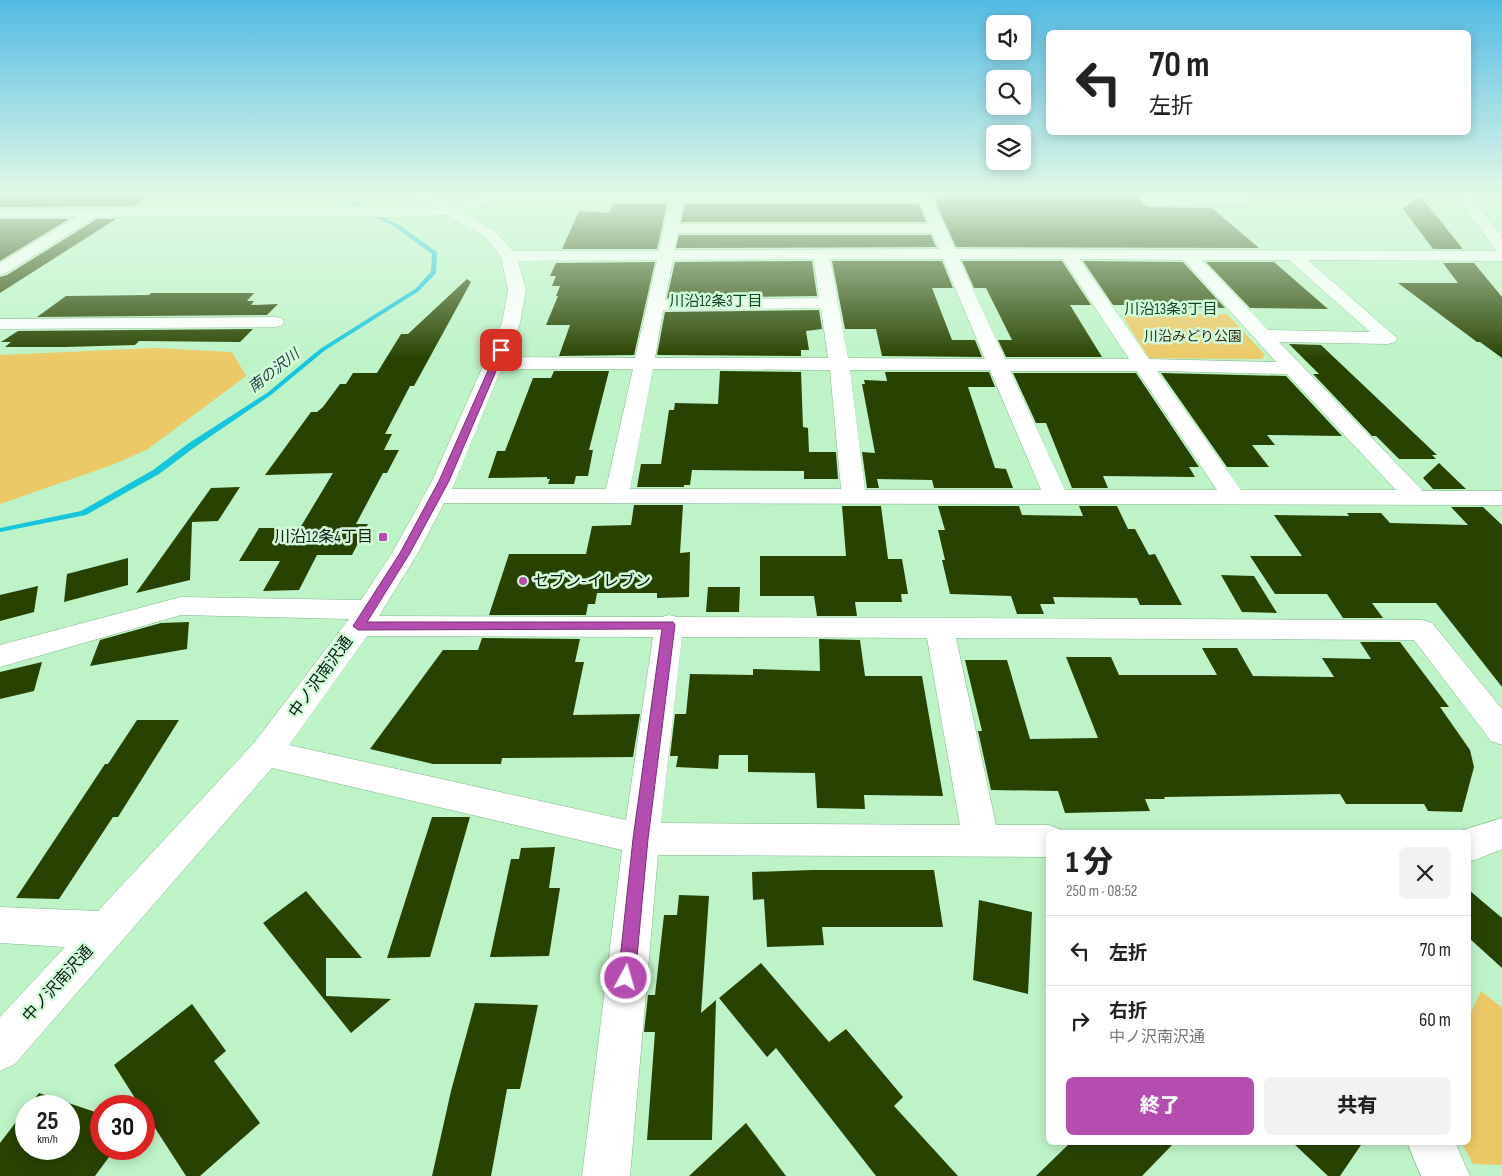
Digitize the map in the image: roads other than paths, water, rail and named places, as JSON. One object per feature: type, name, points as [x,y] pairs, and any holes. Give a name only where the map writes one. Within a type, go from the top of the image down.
[{"type":"street","points":[[0,270],[34,249]]},
{"type":"street","name":"中ノ沢南沢通","points":[[0,1049],[265,753],[363,618],[405,553],[436,496],[496,364],[511,323],[517,290],[509,256],[503,249]]},
{"type":"street","points":[[617,496],[667,249]]},
{"type":"street","points":[[948,249],[1056,497]]},
{"type":"street","points":[[509,256],[821,254],[1502,256]]},
{"type":"street","points":[[821,254],[839,364],[854,497]]},
{"type":"street","points":[[1067,254],[1234,498]]},
{"type":"street","points":[[1189,255],[1292,368],[1417,498]]},
{"type":"street","points":[[1263,336],[1388,338],[1293,255]]},
{"type":"street","points":[[655,305],[829,304]]},
{"type":"street","points":[[0,324],[274,322]]},
{"type":"street","points":[[496,364],[999,364],[1292,368]]},
{"type":"street","points":[[436,496],[1502,498]]},
{"type":"street","points":[[0,656],[181,606],[363,618],[669,625],[1422,630],[1502,732]]},
{"type":"street","points":[[606,1176],[640,839],[669,625]]},
{"type":"street","points":[[939,627],[981,841]]},
{"type":"street","points":[[265,753],[640,839],[1046,841]]},
{"type":"street","points":[[1471,844],[1502,834]]},
{"type":"street","points":[[0,926],[107,930]]},
{"type":"street","points":[[1431,1145],[1446,1176]]},
{"type":"waterway","name":"南の沢川","points":[[0,530],[83,513],[156,472],[192,445],[269,394],[322,350],[417,290],[434,272],[435,253],[429,249]]},
{"type":"place","name":"川沿12条4丁目","points":[[383,537]]},
{"type":"place","name":"セブン-イレブン","points":[[523,581]]},
{"type":"district","name":"川沿12条3丁目","points":[[716,301]]},
{"type":"district","name":"川沿13条3丁目","points":[[1171,309]]},
{"type":"park label","name":"川沿みどり公園","points":[[1193,336]]}]
